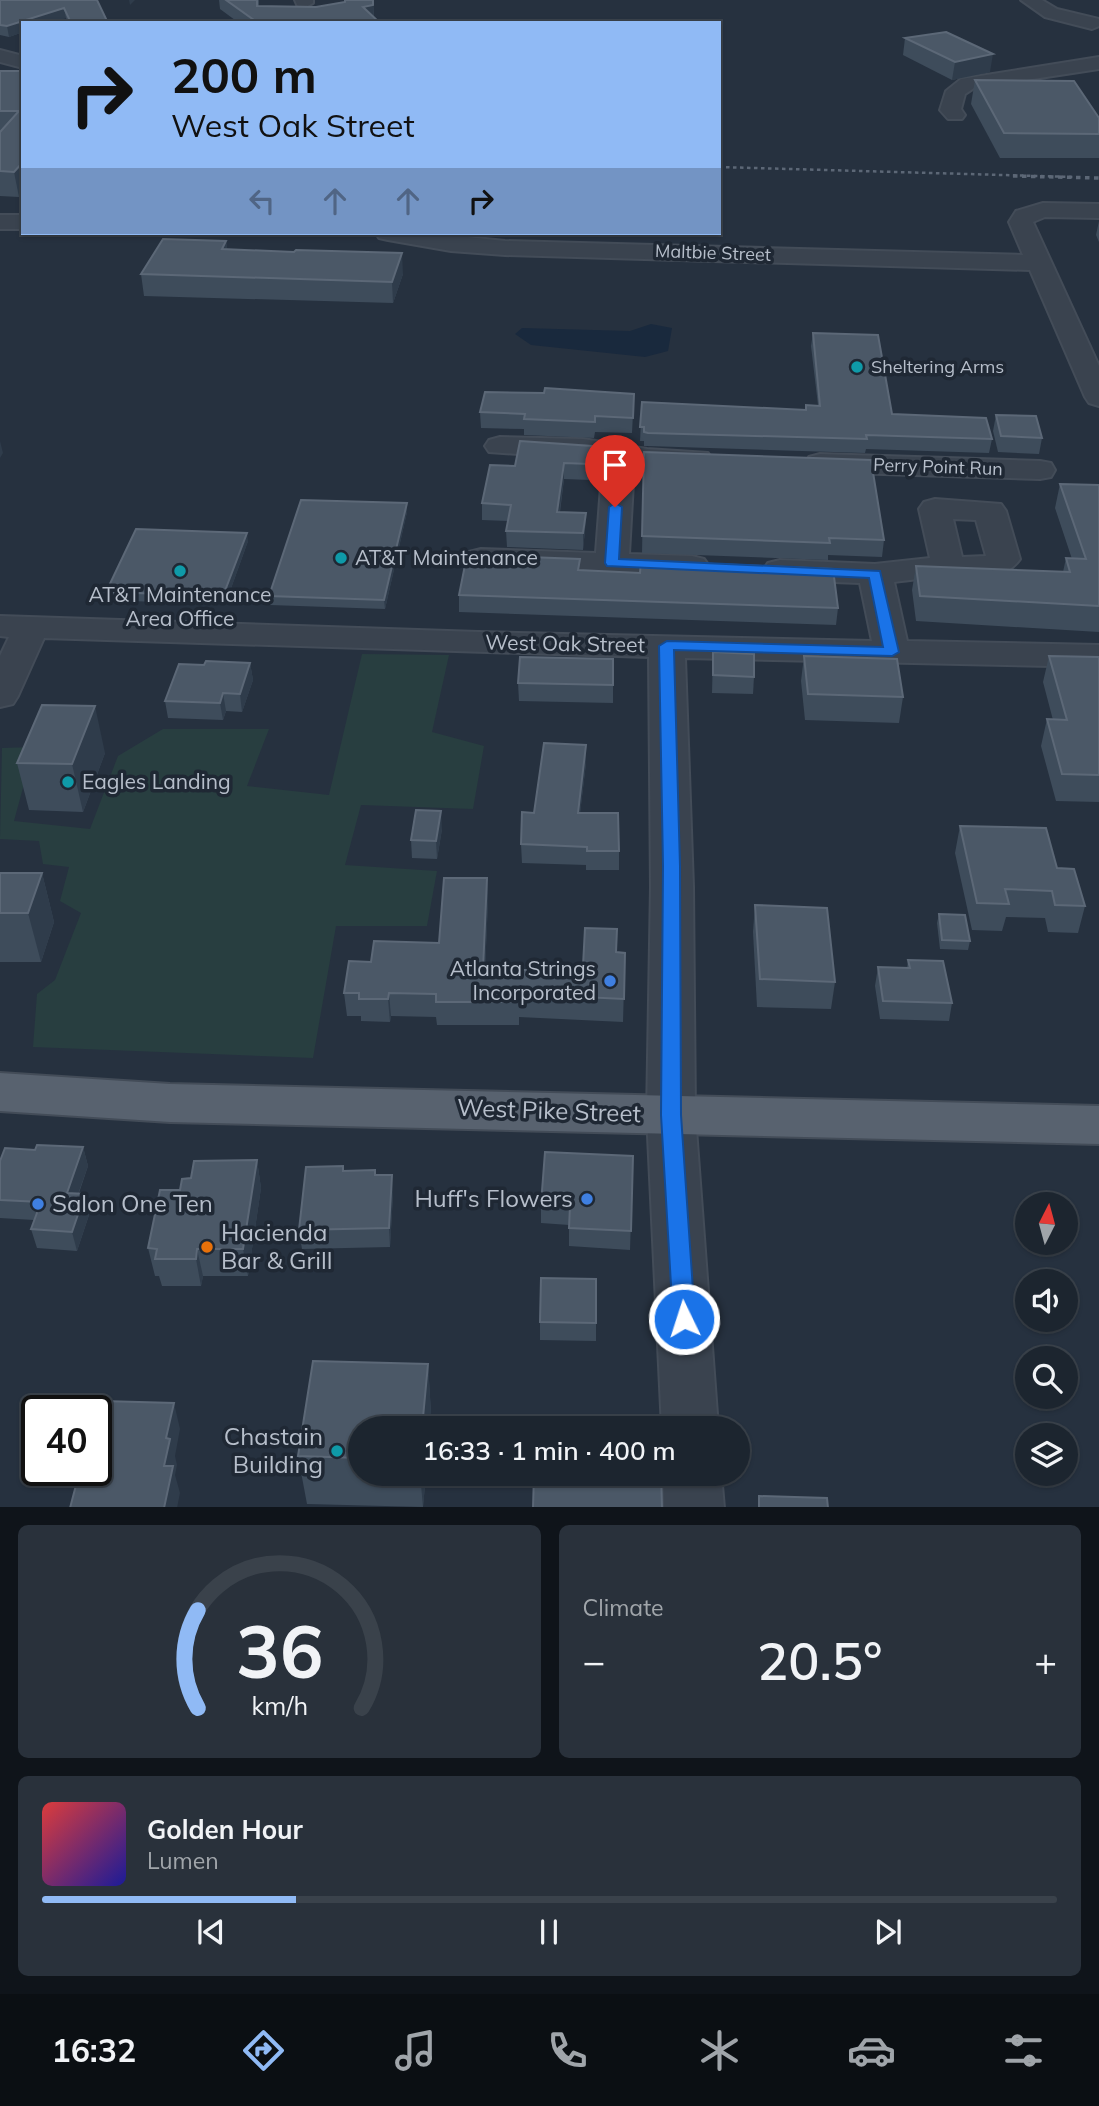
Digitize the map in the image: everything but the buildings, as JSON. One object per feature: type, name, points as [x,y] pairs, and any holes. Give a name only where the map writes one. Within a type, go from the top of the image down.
[{"type":"main road","name":"West Pike Street","points":[[0,1092],[170,1103],[1099,1125]]},
{"type":"street","points":[[1030,0],[1051,13],[1092,23]]},
{"type":"street","points":[[0,56],[21,61]]},
{"type":"street","points":[[956,115],[950,110],[956,91],[968,83],[1099,63]]},
{"type":"street","points":[[1099,211],[1050,209],[1031,212],[1024,216],[1021,222],[1038,263],[1078,324],[1099,397]]},
{"type":"street","points":[[0,222],[21,222]]},
{"type":"street","name":"Maltbie Street","points":[[398,235],[495,247],[1038,263]]},
{"type":"street","points":[[500,446],[583,448],[648,458],[730,460]]},
{"type":"street","points":[[612,563],[619,454]]},
{"type":"street","name":"Perry Point Run","points":[[785,462],[1040,470]]},
{"type":"street","points":[[481,559],[875,574],[948,566]]},
{"type":"street","points":[[875,574],[892,652]]},
{"type":"street","points":[[0,696],[15,626]]},
{"type":"street","name":"West Oak Street","points":[[15,626],[478,643],[1099,656]]},
{"type":"street","points":[[667,646],[672,900],[671,1115],[689,1416]]},
{"type":"street","points":[[693,1486],[694,1507]]},
{"type":"green space","points":[[362,654],[449,655],[432,732],[484,746],[473,809],[361,805],[345,865],[437,871],[427,926],[336,926],[313,1058],[33,1047],[37,994],[55,980],[81,913],[60,901],[69,867],[43,864],[39,841],[0,839],[2,748],[34,747],[14,821],[90,829],[118,756],[163,729],[269,729],[247,786],[329,795]]},
{"type":"water","points":[[651,324],[672,328],[668,351],[645,357],[531,345],[515,334],[522,328],[630,331]]},
{"type":"railway","points":[[721,167],[1073,177]]},
{"type":"railway","points":[[1013,176],[1099,178]]},
{"type":"place","name":"Sheltering Arms","points":[[857,367]]},
{"type":"place","name":"AT&T Maintenance","points":[[341,558]]},
{"type":"place","name":"AT&T Maintenance Area Office","points":[[180,571]]},
{"type":"place","name":"Eagles Landing","points":[[68,782]]},
{"type":"place","name":"Atlanta Strings Incorporated","points":[[610,981]]},
{"type":"place","name":"Huff's Flowers","points":[[587,1199]]},
{"type":"place","name":"Salon One Ten","points":[[38,1204]]},
{"type":"place","name":"Hacienda Bar & Grill","points":[[207,1247]]},
{"type":"place","name":"Chastain Building","points":[[337,1451]]},
{"type":"route","points":[[615,507],[612,563],[875,574],[892,652],[667,646],[673,1042],[671,1115],[684,1319]]}]
